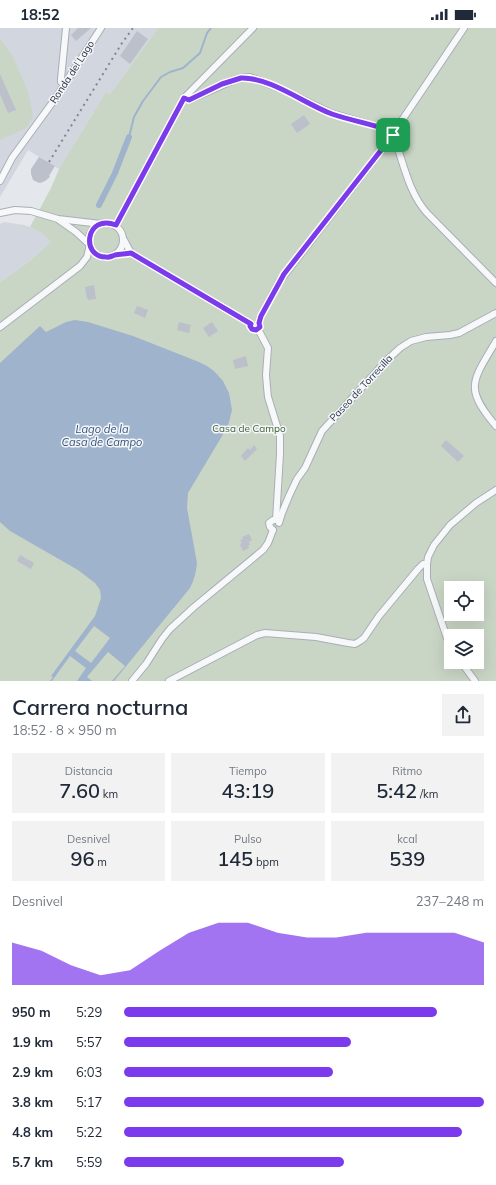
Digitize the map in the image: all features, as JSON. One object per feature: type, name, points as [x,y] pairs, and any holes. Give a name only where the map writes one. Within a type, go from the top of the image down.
[{"type":"street","points":[[64,84],[61,82],[61,79],[66,28]]},
{"type":"street","name":"Ronda del Lago","points":[[0,181],[12,158],[43,116],[101,28]]},
{"type":"street","points":[[116,225],[184,98],[253,28]]},
{"type":"street","points":[[259,326],[261,316],[282,278],[393,135],[464,28]]},
{"type":"street","points":[[184,98],[189,100],[234,80],[250,78],[279,88],[331,114],[389,130],[393,135],[417,202],[426,213],[496,283]]},
{"type":"street","points":[[0,213],[15,210],[31,211],[58,219],[116,225],[122,232],[124,240],[131,253],[251,324],[255,321],[259,326],[268,348],[267,387],[280,436],[277,521]]},
{"type":"street","points":[[58,219],[81,236],[90,245]]},
{"type":"street","points":[[101,224],[95,227],[89,237],[92,251],[98,256],[104,258],[131,253]]},
{"type":"street","points":[[115,255],[121,249],[124,240]]},
{"type":"street","points":[[0,327],[80,266],[87,257],[90,245]]},
{"type":"street","name":"Paseo de Torrecilla","points":[[132,681],[146,664],[170,629],[194,607],[258,556],[263,550],[268,543],[272,530],[276,530],[278,528],[277,521],[297,479],[305,468],[322,431],[387,360],[400,348],[411,341],[426,337],[450,336],[459,333],[496,313]]},
{"type":"street","points":[[496,341],[480,369],[474,388],[475,395],[481,408],[496,426]]},
{"type":"street","points":[[444,629],[427,579],[428,557],[432,547],[450,525],[476,503],[496,490]]},
{"type":"street","points":[[169,681],[258,635],[265,633],[316,636],[355,644],[360,642],[379,616],[418,569],[423,564],[427,564]]},
{"type":"street","points":[[466,669],[475,681]]},
{"type":"shaded area","points":[[0,28],[158,28],[110,94],[106,92],[59,169],[28,150],[0,197]]},
{"type":"shaded area","points":[[4,222],[30,227],[43,234],[52,242],[30,261],[0,282],[0,224]]},
{"type":"green space","name":"Casa de Campo","points":[[158,28],[496,28],[496,681],[0,681],[0,282],[30,261],[51,242],[43,234],[30,227],[51,188],[59,169],[106,92],[110,94]]},
{"type":"green space","points":[[0,38],[13,57],[28,91],[33,117],[26,128],[0,140]]},
{"type":"water","name":"Lago de la Casa de Campo","points":[[75,320],[88,322],[133,336],[207,366],[223,381],[229,393],[232,410],[228,426],[188,493],[187,508],[197,563],[194,579],[190,588],[114,681],[112,681],[125,666],[108,652],[87,677],[92,681],[77,681],[86,668],[70,656],[52,681],[50,681],[53,677],[51,676],[95,616],[101,598],[100,590],[95,583],[78,570],[10,531],[0,522],[0,363],[40,326],[46,332],[66,322]],"holes":[[[94,626],[110,638],[91,663],[75,651]]]},
{"type":"building","points":[[78,28],[91,28],[76,41],[71,35]]},
{"type":"building","points":[[137,31],[148,39],[130,64],[120,56]]},
{"type":"building","points":[[0,74],[16,110],[8,113],[0,94]]},
{"type":"building","points":[[304,115],[310,124],[297,133],[291,124]]},
{"type":"building","points":[[39,157],[55,166],[49,176],[50,177],[40,183],[33,180],[31,174],[31,169]]},
{"type":"building","points":[[94,285],[96,299],[88,300],[85,287]]},
{"type":"building","points":[[137,306],[148,310],[145,318],[134,313]]},
{"type":"building","points":[[179,322],[191,325],[189,333],[177,330]]},
{"type":"building","points":[[212,322],[218,331],[209,337],[203,328]]},
{"type":"building","points":[[246,356],[248,366],[235,369],[233,360]]},
{"type":"building","points":[[446,440],[464,456],[458,462],[441,446]]},
{"type":"building","points":[[254,445],[257,449],[245,461],[241,456],[248,448],[250,450]]},
{"type":"building","points":[[249,534],[252,540],[249,542],[249,548],[243,551],[240,540],[243,539],[242,537]]},
{"type":"building","points":[[20,555],[34,563],[31,569],[17,561]]},
{"type":"waterway","points":[[129,137],[134,117],[143,101],[161,77],[170,72],[183,68],[200,53],[207,33],[211,28]]},
{"type":"waterway","points":[[99,205],[115,173],[129,137]]},
{"type":"railway","points":[[49,162],[122,43],[133,28]]},
{"type":"route","points":[[250,78],[267,83],[294,95],[331,114],[378,126],[389,130],[393,135],[284,274],[261,316],[259,323],[260,327],[256,330],[252,329],[250,326],[251,324],[131,253],[104,258],[98,256],[91,249],[89,239],[95,227],[105,223],[116,225],[184,98],[189,100],[208,90],[234,80],[250,78]]}]
